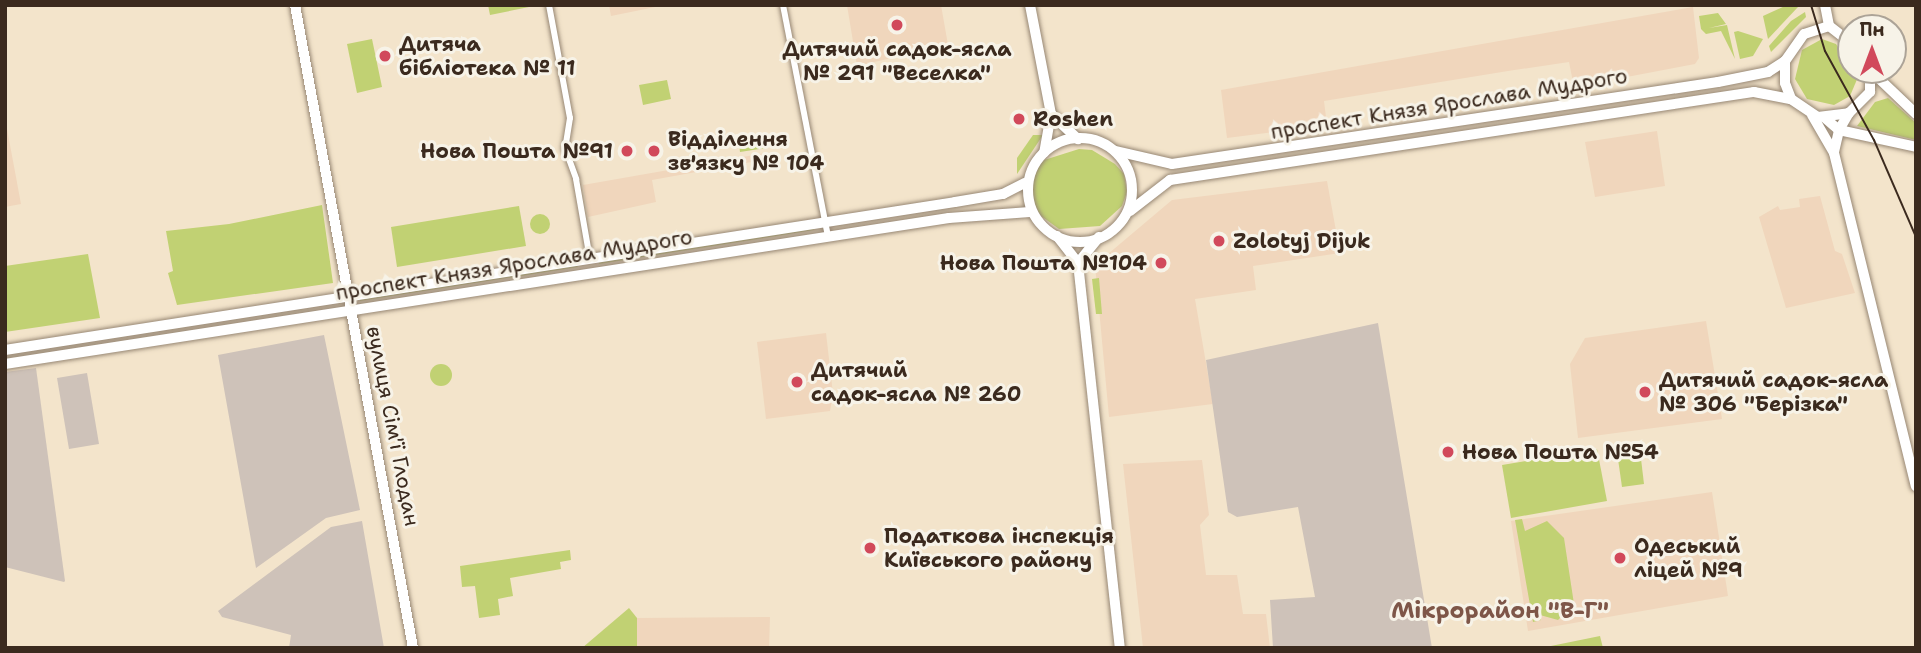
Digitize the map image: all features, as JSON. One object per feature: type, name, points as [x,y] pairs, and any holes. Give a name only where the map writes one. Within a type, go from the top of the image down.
[{"type":"main road","name":"вулиця Сім'ї Глодан","points":[[295,5],[413,648]]},
{"type":"main road","points":[[1030,5],[1051,114],[1044,152]]},
{"type":"main road","points":[[1825,5],[1829,26],[1837,32]]},
{"type":"main road","points":[[1829,26],[1804,34],[1784,61],[1784,83],[1791,99],[1812,115],[1834,153],[1916,486]]},
{"type":"main road","name":"проспект Князя Ярослава Мудрого","points":[[1116,151],[1172,164],[1718,82],[1768,72],[1784,61]]},
{"type":"main road","points":[[1834,153],[1839,130],[1849,113],[1870,92],[1870,84]]},
{"type":"main road","points":[[1885,84],[1916,114]]},
{"type":"main road","name":"проспект Князя Ярослава Мудрого","points":[[1130,211],[1170,180],[1754,92],[1791,99]]},
{"type":"main road","points":[[1812,115],[1825,118],[1849,113]]},
{"type":"main road","points":[[1051,114],[1078,139],[1116,151],[1131,168],[1134,181],[1130,211],[1099,237],[1078,263]]},
{"type":"main road","points":[[1825,118],[1839,130],[1916,147]]},
{"type":"main road","points":[[1078,139],[1044,152],[1032,164],[1025,183],[1030,212],[1057,236],[1078,263],[1120,648]]},
{"type":"main road","name":"проспект Князя Ярослава Мудрого","points":[[5,350],[1003,194],[1025,183]]},
{"type":"main road","name":"проспект Князя Ярослава Мудрого","points":[[5,364],[828,237],[1006,211],[1030,212]]},
{"type":"main road","points":[[1057,236],[1099,237]]},
{"type":"main road","points":[[590,259],[592,273]]},
{"type":"street","points":[[549,5],[569,118],[565,148],[576,179],[590,259]]},
{"type":"street","points":[[783,5],[828,237]]},
{"type":"shaded area","points":[[609,5],[665,5],[611,16]]},
{"type":"shaded area","name":"Дитячий садок-ясла № 291 \"Веселка\"","points":[[847,5],[941,5],[948,45],[857,66]]},
{"type":"shaded area","points":[[1693,7],[1699,58],[1695,64],[1574,87],[1569,62],[1508,71],[1324,101],[1327,125],[1227,138],[1221,90]]},
{"type":"shaded area","points":[[5,118],[21,204],[5,207]]},
{"type":"shaded area","points":[[1657,131],[1665,186],[1595,197],[1585,142]]},
{"type":"shaded area","points":[[766,153],[768,159],[652,180],[656,202],[588,217],[583,185]]},
{"type":"shaded area","points":[[1327,181],[1340,253],[1253,266],[1256,290],[1195,299],[1213,404],[1109,417],[1095,265],[1172,200]]},
{"type":"shaded area","points":[[1820,196],[1835,251],[1842,254],[1855,293],[1786,308],[1759,217],[1778,206],[1780,210],[1800,207],[1799,199]]},
{"type":"shaded area","name":"Дитячий садок-ясла № 306 \"Берізка\"","points":[[1706,321],[1722,419],[1578,438],[1570,364],[1585,338]]},
{"type":"shaded area","points":[[1378,323],[1432,648],[1273,648],[1270,600],[1315,597],[1298,507],[1237,517],[1228,512],[1206,360]]},
{"type":"shaded area","name":"Дитячий садок-ясла № 260","points":[[826,333],[833,394],[830,411],[766,419],[757,342]]},
{"type":"shaded area","points":[[324,335],[360,510],[326,518],[256,568],[218,355]]},
{"type":"shaded area","points":[[36,368],[64,582],[5,567],[5,372]]},
{"type":"shaded area","points":[[87,373],[99,444],[69,449],[57,378]]},
{"type":"shaded area","points":[[1202,460],[1209,515],[1200,525],[1206,575],[1237,575],[1243,614],[1266,614],[1270,648],[1143,648],[1123,464]]},
{"type":"shaded area","name":"Одеський ліцей №9","points":[[1712,492],[1728,596],[1528,631],[1511,521]]},
{"type":"shaded area","points":[[362,521],[384,648],[289,648],[291,635],[222,617],[218,611],[331,527]]},
{"type":"shaded area","points":[[770,617],[769,648],[637,648],[637,618]]},
{"type":"green space","points":[[488,5],[528,5],[529,7],[490,15]]},
{"type":"green space","points":[[1787,5],[1798,7],[1768,39],[1763,16]]},
{"type":"green space","points":[[1805,12],[1806,17],[1771,52],[1769,46],[1791,21]]},
{"type":"green space","points":[[1718,13],[1726,24],[1709,28],[1727,25],[1735,59],[1721,31],[1706,34],[1701,29],[1699,16]]},
{"type":"green space","points":[[1734,32],[1763,39],[1753,56],[1740,59]]},
{"type":"green space","points":[[372,39],[382,87],[357,93],[347,44]]},
{"type":"green space","points":[[1822,39],[1836,44],[1837,84],[1855,84],[1850,96],[1834,105],[1807,99],[1795,79],[1802,50]]},
{"type":"green space","points":[[425,59],[431,61],[431,73],[425,75],[419,73],[417,67],[419,61]]},
{"type":"green space","points":[[667,80],[671,99],[643,105],[639,85]]},
{"type":"green space","points":[[1888,98],[1916,123],[1916,140],[1857,126],[1875,102]]},
{"type":"green space","points":[[1033,135],[1043,135],[1017,174],[1017,158]]},
{"type":"green space","points":[[763,140],[765,148],[740,152],[739,144]]},
{"type":"green space","points":[[1079,149],[1092,150],[1115,164],[1124,174],[1127,192],[1122,206],[1100,226],[1059,229],[1037,213],[1030,185],[1041,161]]},
{"type":"green space","points":[[322,205],[333,283],[177,305],[168,273],[173,271],[166,231],[229,224]]},
{"type":"green space","points":[[519,206],[526,246],[397,267],[391,227]]},
{"type":"green space","points":[[540,214],[547,217],[550,224],[547,231],[540,234],[533,231],[530,224],[533,217]]},
{"type":"green space","points":[[814,227],[814,230],[599,264],[598,261]]},
{"type":"green space","points":[[88,254],[100,318],[5,332],[5,266]]},
{"type":"green space","points":[[577,264],[578,267],[360,301],[360,297]]},
{"type":"green space","points":[[1099,278],[1102,314],[1096,314],[1092,279]]},
{"type":"green space","points":[[437,364],[445,364],[452,371],[452,379],[445,386],[437,386],[430,379],[430,371]]},
{"type":"green space","points":[[1639,442],[1644,484],[1622,487],[1616,445]]},
{"type":"green space","points":[[1597,449],[1607,501],[1511,518],[1502,465]]},
{"type":"green space","points":[[1522,519],[1525,531],[1547,521],[1564,538],[1574,604],[1558,620],[1540,615],[1541,620],[1533,622],[1515,520]]},
{"type":"green space","points":[[570,550],[571,560],[560,562],[561,569],[510,578],[513,596],[498,599],[500,615],[479,618],[475,586],[462,587],[460,566]]},
{"type":"green space","points":[[629,608],[637,618],[637,648],[582,648]]},
{"type":"green space","points":[[1600,636],[1603,648],[1541,648]]},
{"type":"tram line","points":[[1811,5],[1825,51],[1874,140],[1916,237]]},
{"type":"place","name":"Дитячий садок-ясла № 291 \"Веселка\"","points":[[897,25]]},
{"type":"place","name":"Дитяча бібліотека № 11","points":[[385,56]]},
{"type":"place","name":"Roshen","points":[[1019,119]]},
{"type":"place","name":"Нова Пошта №91","points":[[627,151]]},
{"type":"place","name":"Відділення зв'язку № 104","points":[[654,151]]},
{"type":"place","name":"Zolotyj Dijuk","points":[[1219,241]]},
{"type":"place","name":"Нова Пошта №104","points":[[1161,263]]},
{"type":"place","name":"Дитячий садок-ясла № 260","points":[[797,382]]},
{"type":"place","name":"Дитячий садок-ясла № 306 \"Берізка\"","points":[[1645,392]]},
{"type":"place","name":"Нова Пошта №54","points":[[1448,452]]},
{"type":"place","name":"Податкова інспекція Київського району","points":[[870,548]]},
{"type":"place","name":"Одеський ліцей №9","points":[[1620,558]]},
{"type":"district","name":"Мікрорайон \"В-Г\"","points":[[1500,610]]}]
